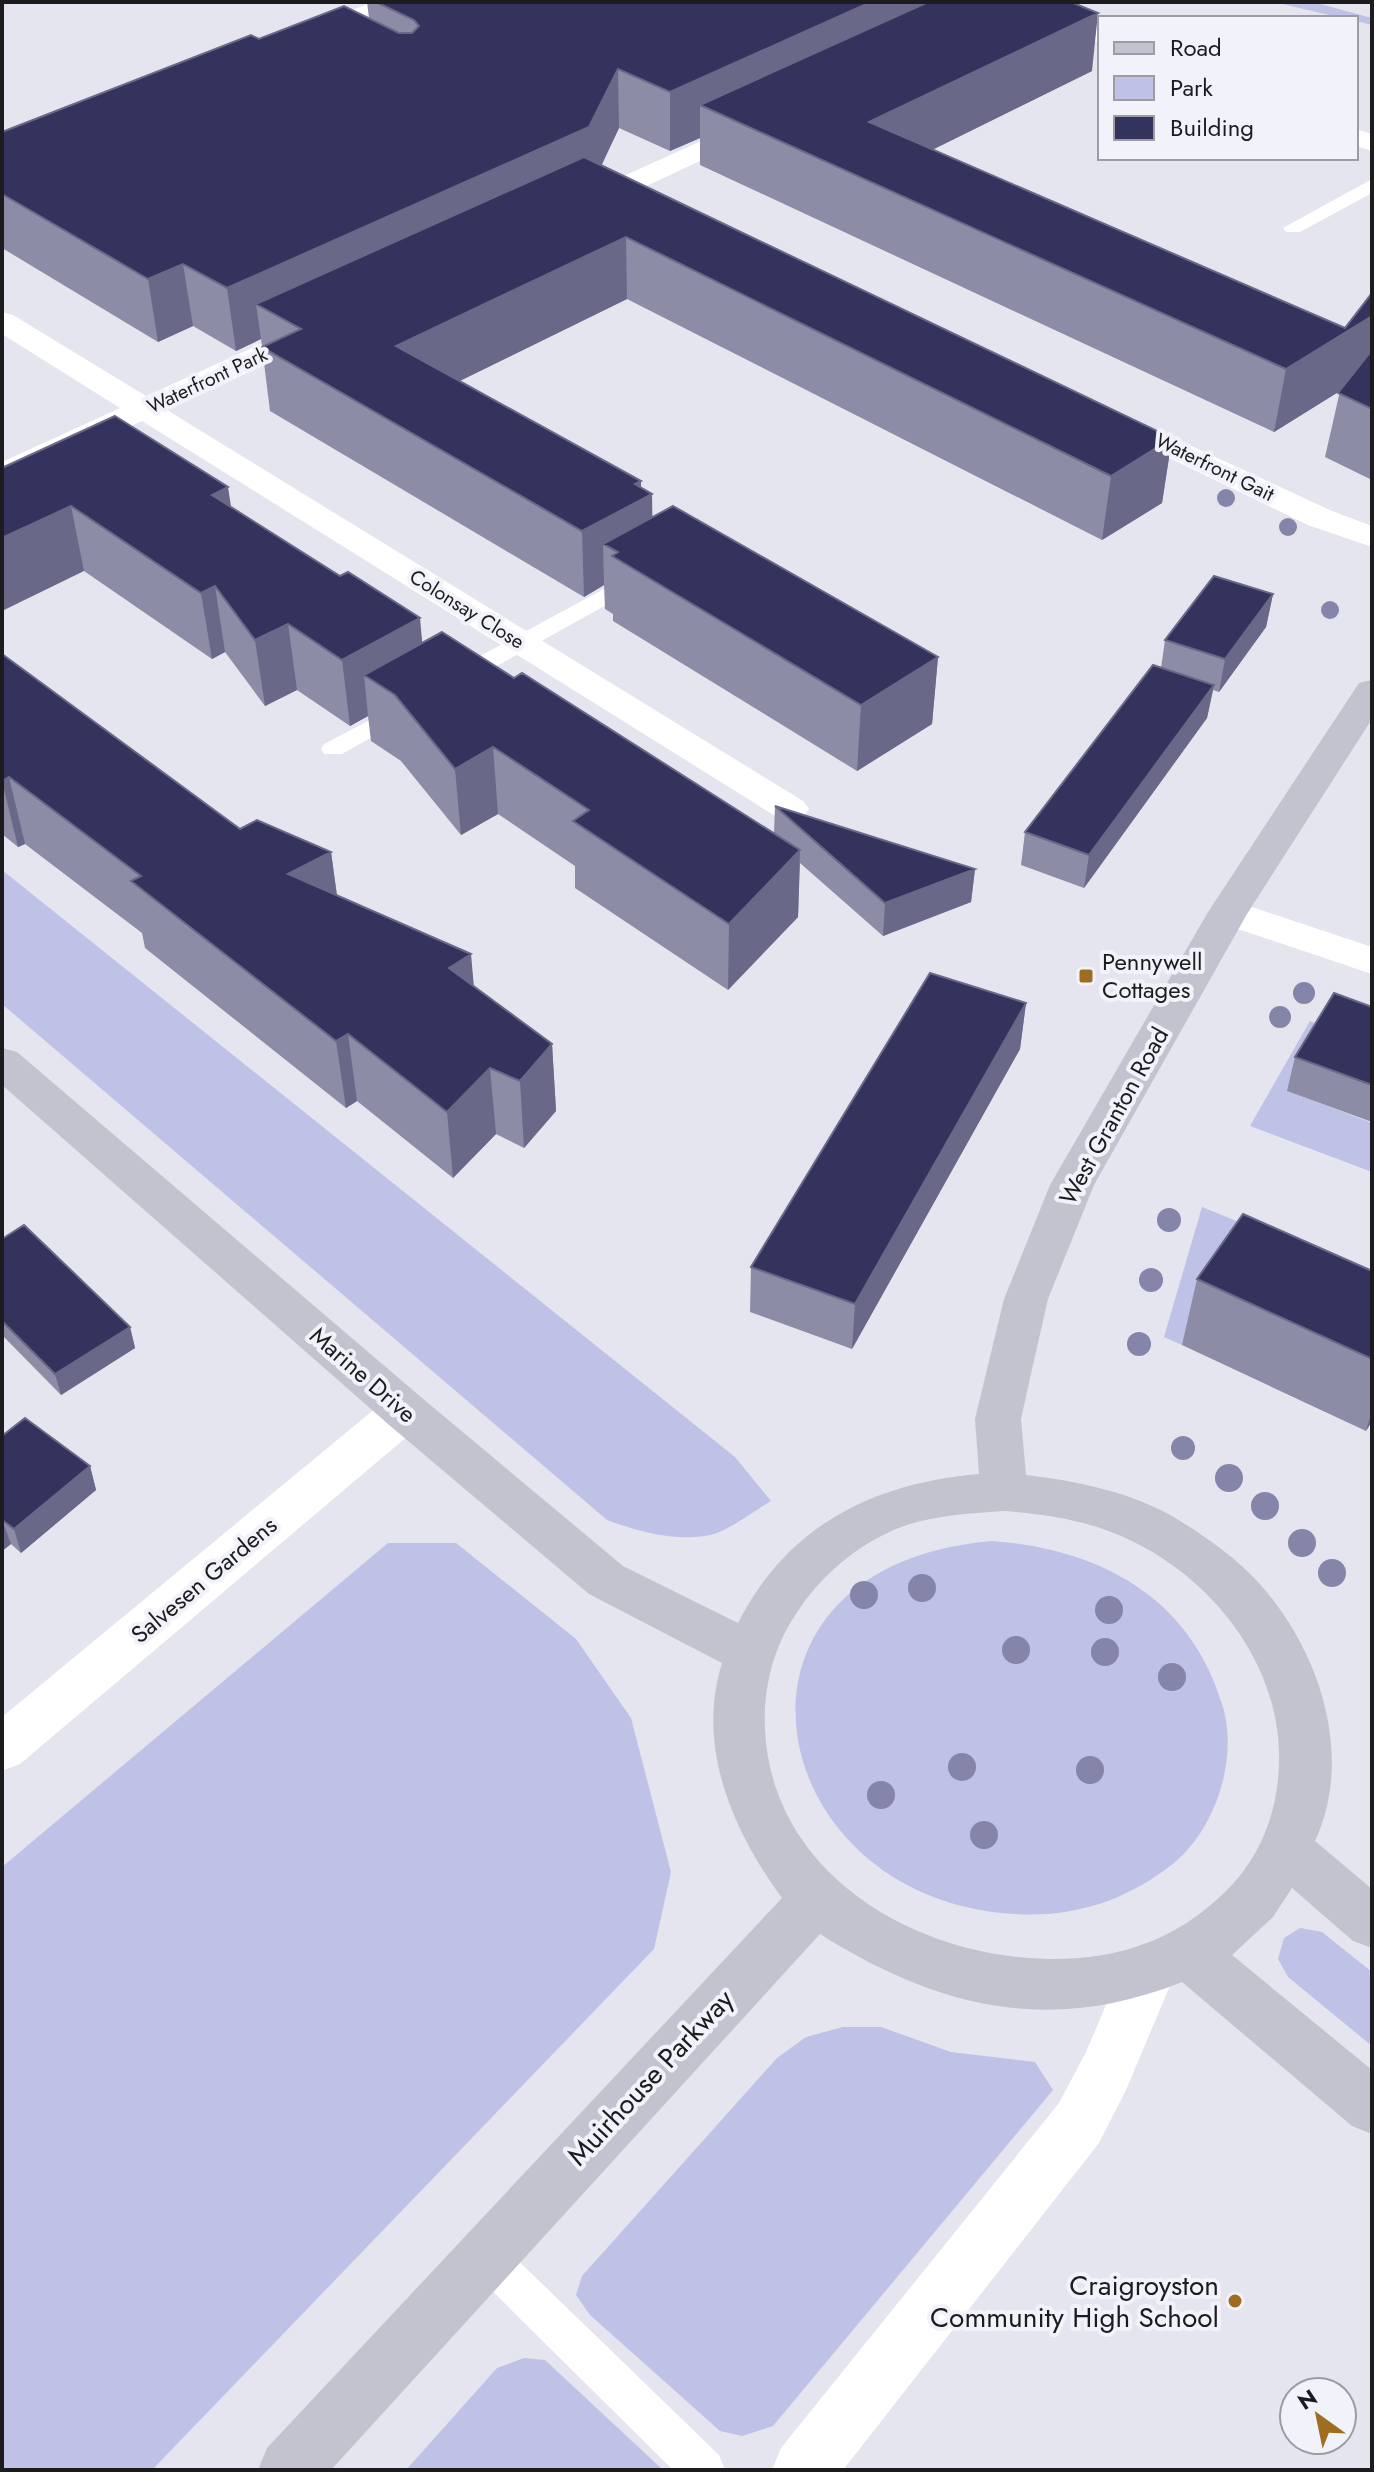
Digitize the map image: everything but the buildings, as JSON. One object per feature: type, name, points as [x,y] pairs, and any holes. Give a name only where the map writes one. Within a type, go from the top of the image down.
[{"type":"street","points":[[283,47],[394,2]]},
{"type":"street","points":[[992,16],[1020,2],[1098,34]]},
{"type":"street","points":[[558,216],[780,113]]},
{"type":"street","points":[[629,183],[657,197]]},
{"type":"street","name":"Waterfront Park","points":[[2,474],[345,316]]},
{"type":"street","name":"Colonsay Close","points":[[2,321],[790,809]]},
{"type":"street","name":"Waterfront Gait","points":[[1084,404],[1320,518],[1372,537]]},
{"type":"street","name":"West Granton Road","points":[[1005,1492],[998,1419],[1026,1299],[1072,1185],[1228,912],[1372,691]]},
{"type":"street","points":[[1228,912],[1372,961]]},
{"type":"street","name":"Marine Drive","points":[[2,1062],[405,1411],[606,1580],[749,1652]]},
{"type":"street","name":"Salvesen Gardens","points":[[2,1748],[405,1411]]},
{"type":"street","points":[[1005,1492],[1084,1503],[1157,1531],[1211,1569],[1249,1606],[1272,1637],[1289,1670],[1308,1743],[1305,1791],[1288,1851],[1258,1896],[1233,1922],[1169,1961],[1100,1982],[1049,1986],[996,1982],[945,1971],[896,1950],[816,1899],[779,1848],[753,1799],[740,1749],[739,1700],[749,1652],[775,1600],[802,1567],[835,1540],[873,1518],[914,1503],[959,1494],[1005,1492]]},
{"type":"street","points":[[1288,1851],[1372,1923]]},
{"type":"street","name":"Muirhouse Parkway","points":[[289,2470],[816,1899]]},
{"type":"street","points":[[1169,1961],[1372,2106]]},
{"type":"street","points":[[803,2470],[1079,2123],[1169,1961]]},
{"type":"lane","points":[[313,35],[341,50]]},
{"type":"lane","points":[[1293,228],[1372,185]]},
{"type":"lane","points":[[333,749],[663,564]]},
{"type":"lane","points":[[485,2256],[704,2470]]},
{"type":"green space","points":[[1274,2],[1313,2],[1372,18],[1372,25],[1358,22],[1358,16],[1334,16]]},
{"type":"green space","points":[[2,870],[735,1457],[771,1501],[731,1526],[704,1536],[661,1535],[607,1520],[2,1004]]},
{"type":"green space","points":[[1310,1021],[1326,1027],[1288,1091],[1372,1123],[1372,1172],[1250,1126]]},
{"type":"green space","points":[[1202,1207],[1372,1276],[1228,1281],[1182,1345],[1164,1337]]},
{"type":"green space","points":[[992,1541],[1069,1555],[1104,1568],[1136,1586],[1164,1608],[1189,1636],[1208,1669],[1223,1707],[1228,1748],[1225,1770],[1212,1812],[1201,1831],[1174,1863],[1156,1876],[1099,1904],[1058,1913],[1014,1914],[928,1895],[862,1853],[817,1796],[797,1731],[802,1666],[835,1608],[898,1564]]},
{"type":"green space","points":[[388,1543],[456,1543],[576,1639],[631,1718],[671,1872],[654,1949],[152,2470],[2,2470],[2,1867]]},
{"type":"green space","points":[[1300,1928],[1322,1932],[1372,1972],[1372,2046],[1288,1977],[1278,1959],[1284,1938]]},
{"type":"green space","points":[[843,2027],[881,2027],[951,2052],[1035,2062],[1053,2090],[773,2426],[742,2436],[720,2431],[590,2315],[576,2295],[582,2276],[777,2058],[806,2037]]},
{"type":"green space","points":[[524,2358],[545,2360],[663,2470],[406,2470],[497,2368]]},
{"type":"place","name":"Pennywell Cottages","points":[[1086,976]]},
{"type":"place","name":"Craigroyston Community High School","points":[[1235,2301]]}]
